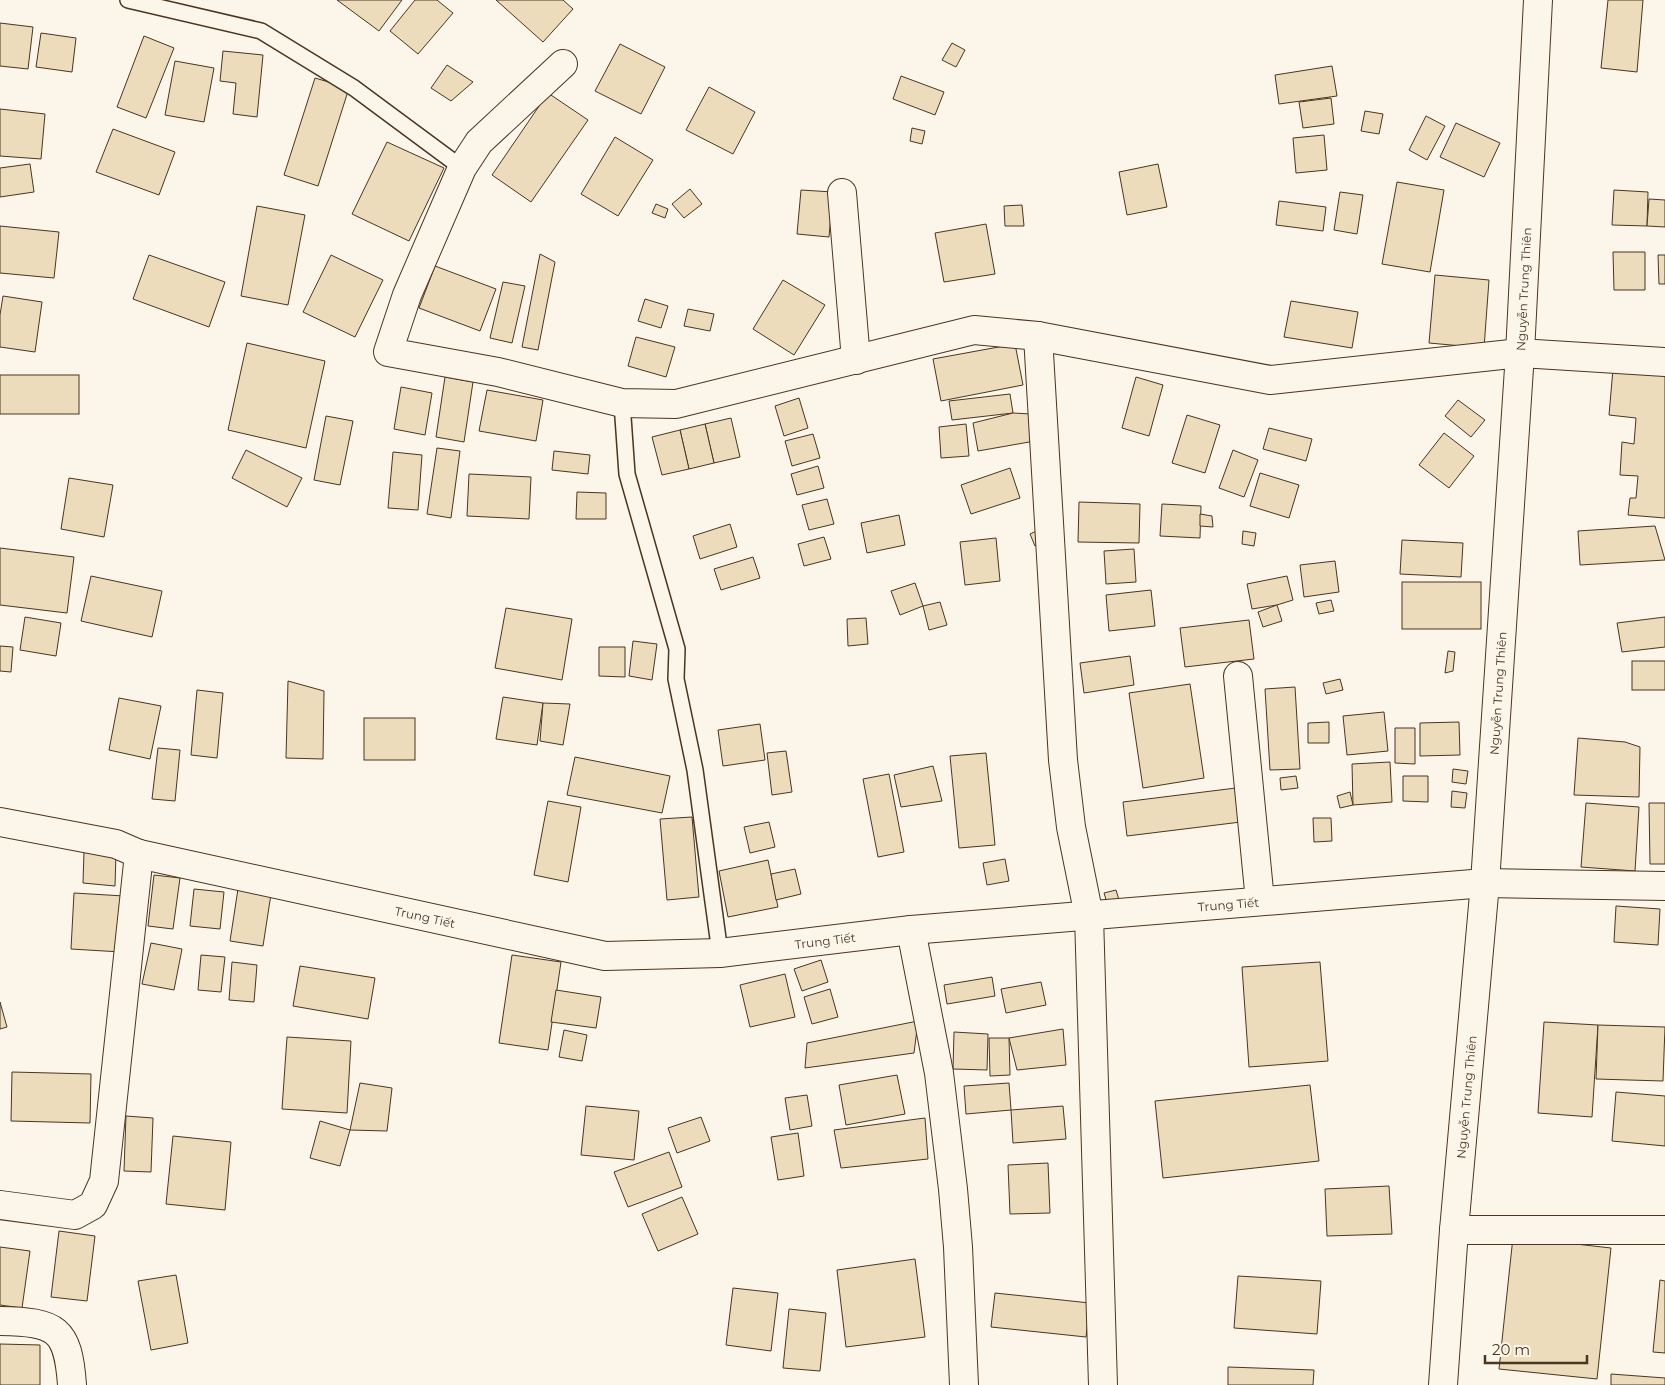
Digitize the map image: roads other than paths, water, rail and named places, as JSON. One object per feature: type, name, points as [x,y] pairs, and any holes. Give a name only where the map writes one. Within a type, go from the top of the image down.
[{"type":"street","name":"Nguyễn Trung Thiên","points":[[1443,1385],[1454,1230],[1485,883],[1520,353],[1538,0]]},
{"type":"street","points":[[563,64],[479,142],[462,168],[407,295],[388,352],[498,372],[622,403],[676,404],[974,330],[1038,336],[1270,380],[1520,353],[1665,362]]},
{"type":"street","points":[[842,193],[856,360]]},
{"type":"street","points":[[1038,336],[1063,760],[1071,827],[1089,916],[1103,1385]]},
{"type":"street","points":[[1238,676],[1260,901]]},
{"type":"street","name":"Trung Tiết","points":[[0,822],[116,844],[139,854],[605,956],[720,953],[911,930],[1485,883],[1665,886]]},
{"type":"street","points":[[0,1205],[74,1215],[93,1205],[104,1180],[139,854]]},
{"type":"street","points":[[911,930],[939,1073],[953,1189],[958,1247],[964,1385]]},
{"type":"street","points":[[1454,1230],[1665,1230]]},
{"type":"street","points":[[0,1322],[36,1323],[50,1327],[59,1334],[70,1358],[72,1385]]},
{"type":"lane","points":[[128,0],[261,32],[354,88],[462,168]]},
{"type":"lane","points":[[622,403],[627,474],[677,649],[676,678],[695,770],[720,953]]}]
